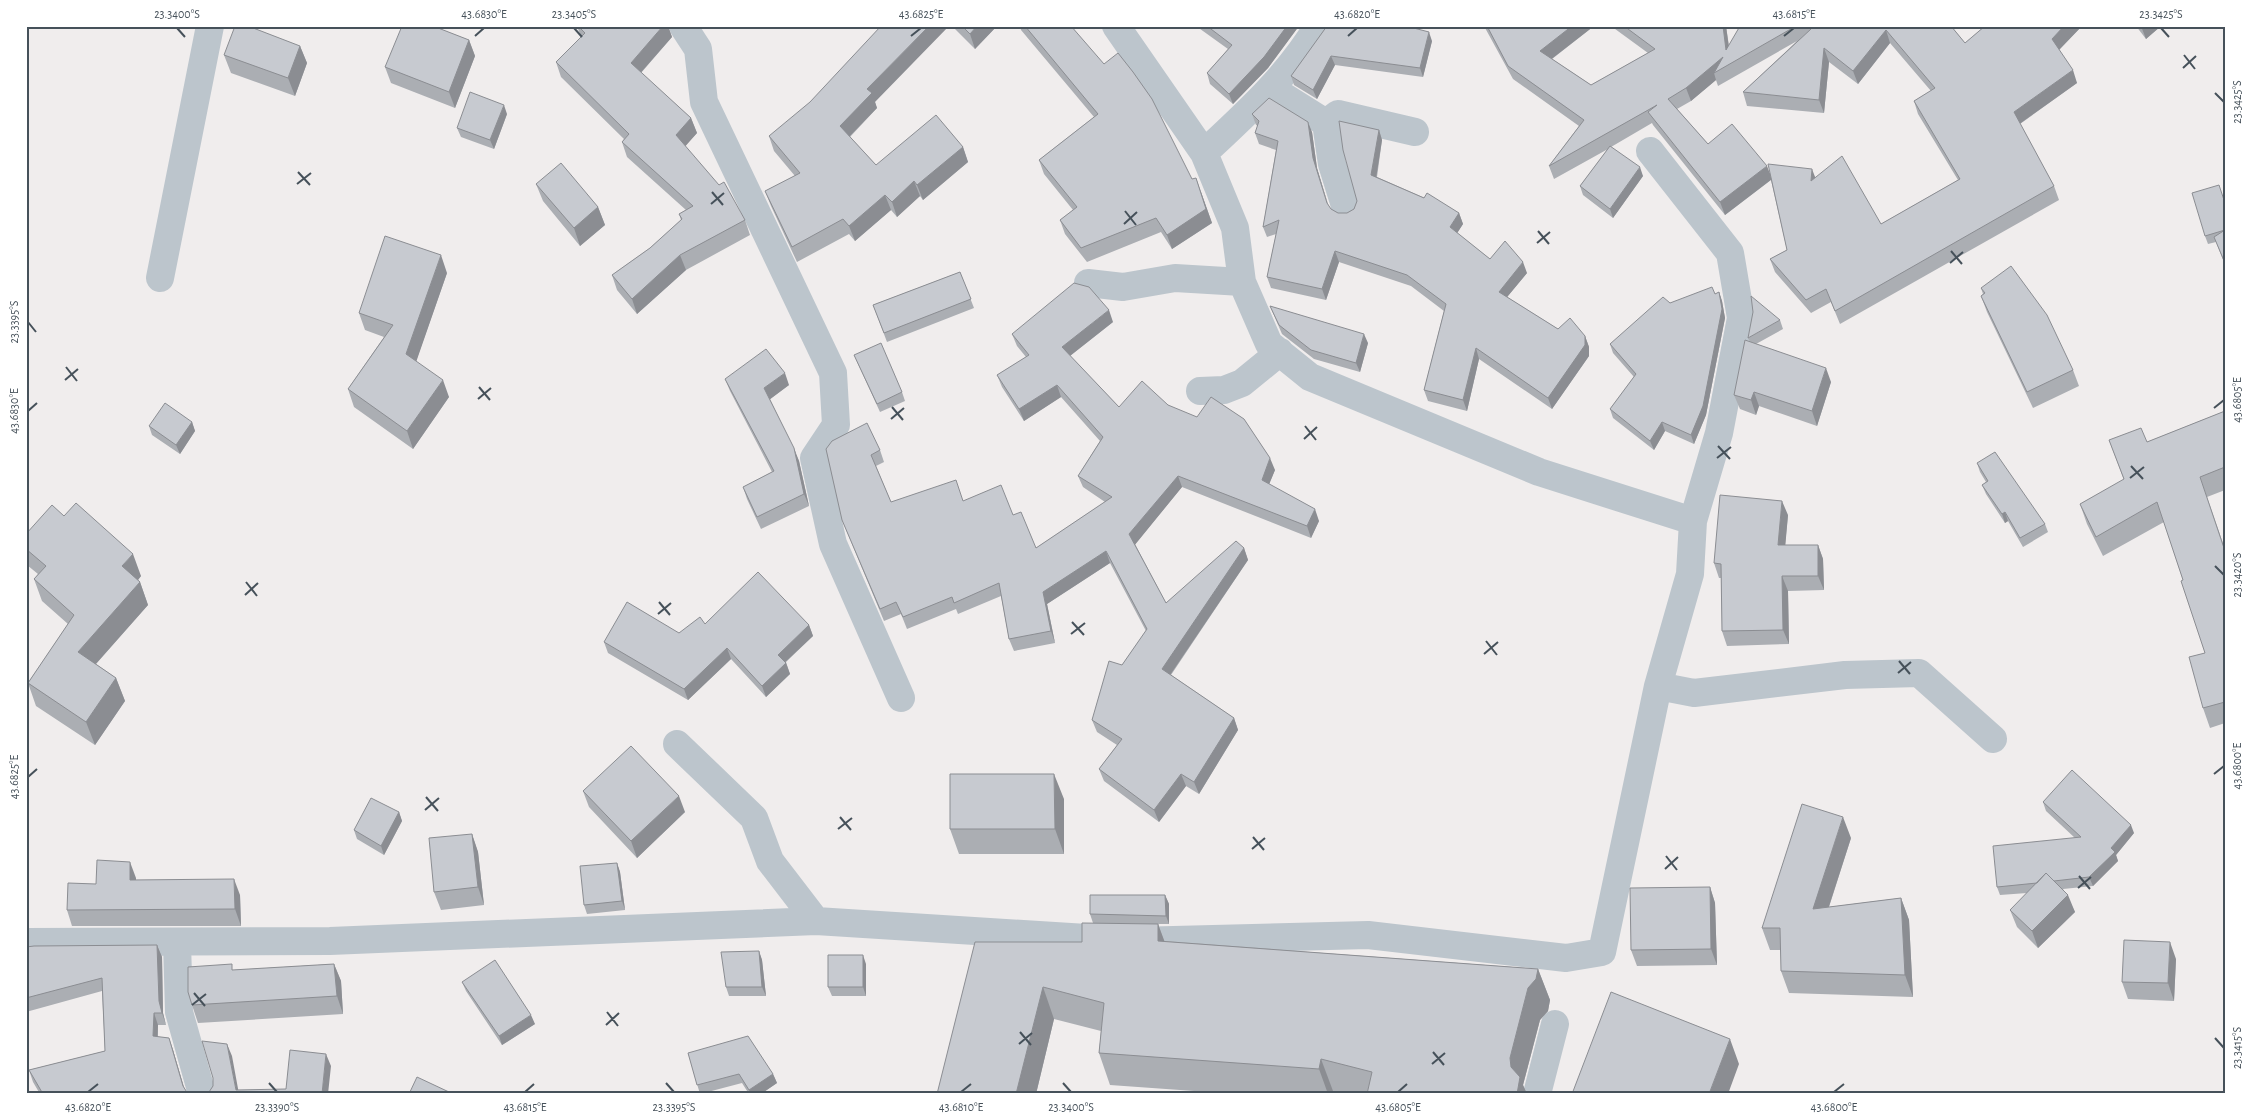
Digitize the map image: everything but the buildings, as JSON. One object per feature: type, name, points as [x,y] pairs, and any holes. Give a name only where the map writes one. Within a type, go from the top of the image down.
[{"type":"street","points":[[160,278],[210,26]]},
{"type":"street","points":[[683,26],[698,49],[704,102],[832,373],[836,424],[814,458],[833,544],[901,698]]},
{"type":"street","points":[[1116,26],[1204,153],[1235,228],[1242,282],[1269,344],[1310,377],[1539,472],[1693,521]]},
{"type":"street","points":[[1204,153],[1272,89],[1302,52],[1318,26]]},
{"type":"street","points":[[1272,89],[1326,123],[1332,164],[1346,209]]},
{"type":"street","points":[[1326,123],[1338,114],[1415,132]]},
{"type":"street","points":[[26,942],[330,941],[816,921],[1134,941],[1368,935],[1566,958],[1602,952],[1658,686],[1690,574],[1693,521],[1719,433],[1741,318],[1730,253],[1650,152]]},
{"type":"street","points":[[1088,283],[1123,287],[1176,278],[1242,282]]},
{"type":"street","points":[[1200,391],[1224,390],[1242,383],[1280,352]]},
{"type":"street","points":[[1658,686],[1694,693],[1845,675],[1919,673],[1993,739]]},
{"type":"street","points":[[677,744],[754,818],[770,860],[816,921]]},
{"type":"street","points":[[177,942],[179,1012],[202,1094]]},
{"type":"street","points":[[1536,1094],[1555,1024]]}]
